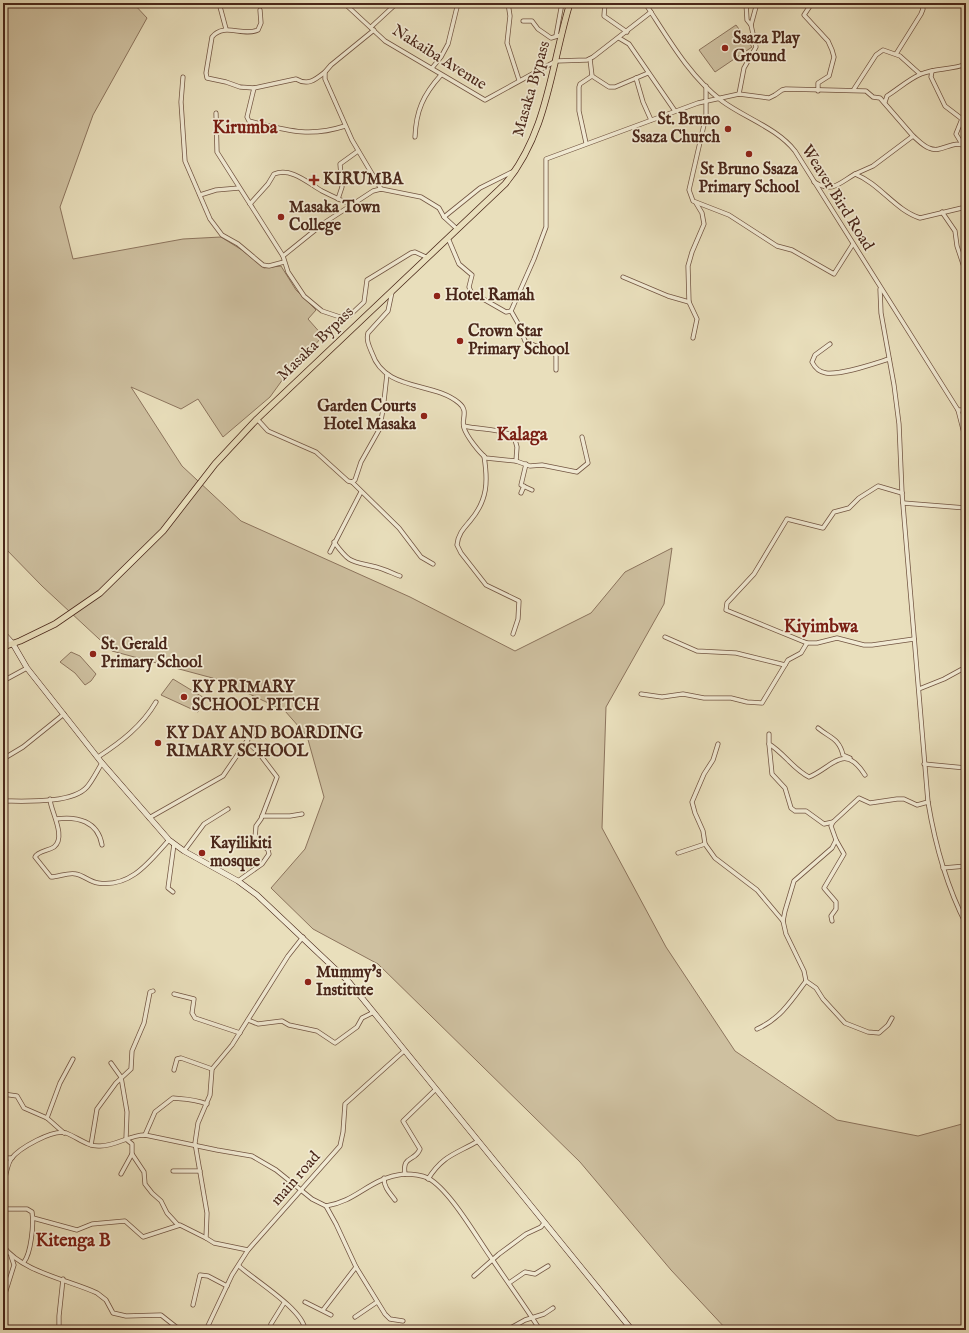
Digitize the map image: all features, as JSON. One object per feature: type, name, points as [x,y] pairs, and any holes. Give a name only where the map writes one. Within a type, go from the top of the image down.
[{"type":"highway","name":"Masaka Bypass","points":[[3,647],[13,644],[55,624],[100,593],[163,531],[215,464],[257,419],[392,289],[496,193],[515,171],[533,138],[546,100],[556,61],[559,36],[570,3]]},
{"type":"main road","points":[[3,633],[13,644],[27,668],[102,763],[148,818],[169,840],[184,851],[238,881],[262,899],[349,982],[629,1329]]},
{"type":"street","points":[[219,3],[226,29]]},
{"type":"street","name":"Nakaiba Avenue","points":[[344,3],[385,40],[441,75],[485,100],[556,61],[590,59]]},
{"type":"street","points":[[260,10],[261,23],[258,30],[251,32],[226,29],[212,37],[206,76],[236,86],[254,88],[296,79],[301,83],[307,83],[325,72],[372,29],[397,3]]},
{"type":"street","points":[[432,68],[448,44],[458,3]]},
{"type":"street","points":[[508,3],[510,16],[507,43],[519,80]]},
{"type":"street","points":[[523,21],[532,21],[538,29],[548,36],[559,36],[562,3]]},
{"type":"street","points":[[606,3],[603,14],[605,18],[621,26],[627,32]]},
{"type":"street","name":"Weaver Bird Road","points":[[646,3],[687,66],[706,86],[718,97],[790,145],[958,410],[966,441]]},
{"type":"street","points":[[739,94],[744,68],[756,49],[751,25],[747,20],[746,3]]},
{"type":"street","points":[[751,25],[757,3]]},
{"type":"street","points":[[812,3],[804,15],[828,41],[834,57],[829,76],[818,83],[818,91]]},
{"type":"street","points":[[896,54],[921,14],[923,9],[921,3]]},
{"type":"street","points":[[592,76],[590,59],[651,12]]},
{"type":"street","points":[[619,38],[628,44],[675,111]]},
{"type":"street","points":[[854,90],[880,52],[886,50],[896,54],[920,74]]},
{"type":"street","points":[[511,311],[534,259],[546,227],[547,219],[544,191],[546,158],[718,97],[739,94],[769,98],[782,90],[854,90],[868,91],[873,97],[880,98],[887,96],[920,74],[954,68],[966,64]]},
{"type":"street","points":[[931,77],[932,71]]},
{"type":"street","points":[[325,72],[325,79],[345,126],[381,189]]},
{"type":"street","points":[[592,76],[612,88],[648,73]]},
{"type":"street","points":[[925,73],[931,77],[946,108],[962,120],[956,134],[962,144],[966,147]]},
{"type":"street","points":[[415,137],[418,112],[425,98],[441,75]]},
{"type":"street","points":[[320,76],[325,79]]},
{"type":"street","points":[[586,143],[579,111],[579,87],[580,84],[592,76]]},
{"type":"street","points":[[183,78],[181,102],[184,158],[208,216],[222,235],[238,244],[263,266],[284,262]]},
{"type":"street","points":[[636,78],[643,102],[651,120]]},
{"type":"street","points":[[694,338],[697,319],[689,302],[688,266],[692,252],[704,224],[702,213],[692,198],[690,190],[705,121],[706,86]]},
{"type":"street","points":[[254,88],[247,117],[249,121],[294,132],[323,133],[345,126]]},
{"type":"street","points":[[885,102],[887,96]]},
{"type":"street","points":[[880,98],[913,136],[925,146],[935,150],[956,143],[962,144]]},
{"type":"street","points":[[216,113],[217,152],[283,256],[284,262],[296,286],[304,296],[322,311],[343,318],[348,317],[364,302],[367,280],[411,253],[415,252],[426,258]]},
{"type":"street","points":[[813,181],[826,188],[832,188],[855,174],[873,166],[913,136]]},
{"type":"street","points":[[338,199],[342,186],[340,164],[358,151]]},
{"type":"street","points":[[444,217],[480,188],[515,171]]},
{"type":"street","points":[[250,204],[268,184],[274,174],[281,172],[302,178],[338,199],[353,205]]},
{"type":"street","points":[[855,174],[870,182],[914,216],[920,218],[966,207]]},
{"type":"street","points":[[373,190],[376,182]]},
{"type":"street","points":[[200,195],[216,190],[239,188]]},
{"type":"street","points":[[283,256],[324,222],[353,205],[373,190],[381,189],[415,195],[441,211],[448,213]]},
{"type":"street","points":[[696,202],[729,215],[777,246],[792,250],[834,274],[853,244]]},
{"type":"street","points":[[441,211],[444,217],[457,229]]},
{"type":"street","points":[[942,212],[955,231],[957,246],[966,273]]},
{"type":"street","points":[[448,237],[459,264],[472,275],[469,287],[471,292],[506,312],[511,311]]},
{"type":"street","points":[[623,277],[668,296],[689,302]]},
{"type":"street","points":[[392,289],[388,311],[370,329],[367,336],[375,363],[387,374],[413,386],[450,397],[459,403],[465,413],[464,426],[484,456],[487,487],[475,514],[462,530],[457,545],[461,554],[486,585],[519,601],[518,619],[513,634]]},
{"type":"street","points":[[880,289],[881,313],[900,424],[902,493],[928,802],[935,842],[943,868],[966,924]]},
{"type":"street","points":[[511,311],[520,325],[525,341],[536,346],[552,348],[556,356],[556,370]]},
{"type":"street","points":[[830,344],[815,355],[812,362],[817,369],[825,373],[863,367],[889,359]]},
{"type":"street","points":[[352,482],[355,480],[361,462],[379,430],[384,410],[387,374]]},
{"type":"street","points":[[958,410],[966,410]]},
{"type":"street","points":[[257,419],[268,431],[316,452],[348,481],[352,482],[399,528],[421,557],[433,564]]},
{"type":"street","points":[[464,426],[483,430],[500,430],[514,436],[517,447],[516,461]]},
{"type":"street","points":[[484,456],[490,459],[516,461],[526,464],[546,466],[564,471],[577,472],[588,462],[582,437]]},
{"type":"street","points":[[526,464],[521,485],[532,490]]},
{"type":"street","points":[[521,493],[524,486]]},
{"type":"street","points":[[902,493],[876,486],[859,498],[849,508],[834,512],[823,528],[787,519],[754,574],[727,603],[726,610],[807,643],[817,643],[837,638],[864,645],[872,645],[914,639]]},
{"type":"street","points":[[330,552],[362,492]]},
{"type":"street","points":[[903,503],[966,508]]},
{"type":"street","points":[[334,542],[340,552],[350,561],[362,565],[377,567],[400,576]]},
{"type":"street","points":[[665,637],[697,651],[736,653],[785,665]]},
{"type":"street","points":[[641,694],[662,697],[683,694],[704,698],[731,698],[747,702],[762,703],[791,657],[801,653],[807,643]]},
{"type":"street","points":[[3,681],[27,668]]},
{"type":"street","points":[[919,689],[966,668]]},
{"type":"street","points":[[98,757],[124,739],[137,727],[156,702]]},
{"type":"street","points":[[3,759],[23,747],[64,714]]},
{"type":"street","points":[[818,728],[835,739],[841,745],[843,755],[859,765],[865,775]]},
{"type":"street","points":[[148,818],[220,779],[230,769],[253,732]]},
{"type":"street","points":[[769,734],[772,774],[786,790],[791,808],[794,811],[806,811],[824,824],[833,822],[859,798],[870,803],[897,799],[904,799],[917,805],[928,802]]},
{"type":"street","points":[[238,881],[262,864],[269,854],[268,850],[255,836],[256,826],[262,816],[277,777],[256,749],[247,742]]},
{"type":"street","points":[[718,744],[713,760],[704,774],[692,802],[703,831],[704,844],[715,858],[757,890],[783,921]]},
{"type":"street","points":[[770,744],[777,749],[795,768],[809,778],[839,759],[851,759]]},
{"type":"street","points":[[3,801],[66,797],[81,791],[86,787],[102,763]]},
{"type":"street","points":[[924,764],[966,768]]},
{"type":"street","points":[[50,799],[58,831],[55,846],[37,854],[35,858],[51,877],[73,873],[97,883],[120,882],[142,869],[169,840]]},
{"type":"street","points":[[184,851],[204,824],[228,809]]},
{"type":"street","points":[[262,816],[290,816],[302,814]]},
{"type":"street","points":[[56,819],[71,817],[88,823],[100,836],[102,845]]},
{"type":"street","points":[[832,921],[831,916],[836,909],[836,902],[824,888],[844,854],[836,840],[831,826],[833,822]]},
{"type":"street","points":[[836,840],[832,848],[794,881],[789,893],[783,921],[786,934],[804,971],[806,981],[816,988],[823,999],[845,1023],[868,1032],[879,1033],[888,1025],[892,1018]]},
{"type":"street","points":[[174,844],[168,888],[169,891],[174,892]]},
{"type":"street","points":[[678,853],[704,844]]},
{"type":"street","points":[[943,868],[966,866]]},
{"type":"street","points":[[206,1238],[208,1213],[196,1146],[197,1127],[210,1095],[212,1069],[240,1033],[288,956],[304,938]]},
{"type":"street","points":[[757,1028],[770,1023],[786,1009],[806,981]]},
{"type":"street","points":[[91,1145],[97,1109],[130,1069],[132,1051],[144,1023],[148,996],[150,992],[153,992]]},
{"type":"street","points":[[174,994],[194,999],[192,1013],[195,1018],[240,1033]]},
{"type":"street","points":[[248,1020],[258,1024],[282,1021],[317,1031],[335,1042],[357,1027],[362,1018],[374,1012]]},
{"type":"street","name":"main road","points":[[206,1330],[227,1286],[248,1250],[278,1218],[340,1146],[346,1104],[404,1051]]},
{"type":"street","points":[[174,1070],[177,1059],[181,1058],[212,1069]]},
{"type":"street","points":[[47,1118],[60,1083],[73,1059]]},
{"type":"street","points":[[111,1063],[122,1078],[127,1112],[126,1139]]},
{"type":"street","points":[[405,1174],[404,1167],[406,1162],[419,1152],[420,1149],[403,1121],[436,1089]]},
{"type":"street","points":[[3,1094],[17,1096],[24,1108],[47,1118],[64,1133],[91,1145],[105,1146],[145,1135],[252,1156],[262,1161],[312,1199],[326,1206],[356,1267],[377,1302],[390,1319],[403,1321]]},
{"type":"street","points":[[145,1135],[155,1112],[173,1098],[187,1100],[196,1099],[207,1104]]},
{"type":"street","points":[[3,1158],[12,1158],[39,1139],[56,1133],[64,1133]]},
{"type":"street","points":[[121,1174],[132,1154],[132,1144],[126,1139]]},
{"type":"street","points":[[428,1179],[439,1165],[450,1155],[478,1141]]},
{"type":"street","points":[[132,1154],[144,1172],[145,1184],[161,1201],[167,1213],[178,1225],[192,1230],[214,1242],[248,1250]]},
{"type":"street","points":[[3,1189],[12,1158]]},
{"type":"street","points":[[173,1171],[200,1171]]},
{"type":"street","points":[[326,1206],[349,1200],[375,1182],[384,1178],[405,1174],[418,1175],[428,1179],[437,1185],[456,1206],[540,1330]]},
{"type":"street","points":[[384,1178],[384,1184],[389,1194],[395,1200]]},
{"type":"street","points":[[3,1209],[29,1210],[32,1212],[33,1218],[28,1256],[24,1262]]},
{"type":"street","points":[[33,1218],[77,1230],[92,1224],[126,1221],[143,1237],[160,1233],[178,1225]]},
{"type":"street","points":[[474,1276],[526,1234],[541,1227],[544,1222]]},
{"type":"street","points":[[3,1246],[13,1260],[14,1265],[3,1300]]},
{"type":"street","points":[[8,1252],[35,1269],[97,1293],[104,1298],[110,1309],[117,1315],[161,1315],[180,1330]]},
{"type":"street","points":[[239,1266],[284,1303],[302,1322],[304,1330]]},
{"type":"street","points":[[510,1284],[524,1273],[535,1274],[548,1266]]},
{"type":"street","points":[[323,1310],[356,1267]]},
{"type":"street","points":[[193,1305],[200,1275],[208,1276],[227,1286]]},
{"type":"street","points":[[59,1330],[63,1279]]},
{"type":"street","points":[[305,1302],[331,1315]]},
{"type":"street","points":[[355,1317],[377,1302]]},
{"type":"street","points":[[270,1330],[270,1324],[284,1303]]},
{"type":"street","points":[[507,1330],[532,1317],[544,1314],[553,1308]]},
{"type":"street","points":[[208,1326],[213,1330]]},
{"type":"shaded area","points":[[3,3],[133,3],[147,18],[93,115],[60,207],[73,259],[183,239],[221,237],[242,250],[264,268],[281,266],[296,290],[316,310],[308,319],[323,336],[283,379],[270,397],[223,437],[198,399],[181,409],[131,387],[182,466],[241,521],[410,597],[515,651],[591,613],[625,572],[672,548],[664,604],[606,707],[602,828],[666,947],[735,1051],[837,1120],[918,1136],[962,1124],[966,1130],[966,1330],[727,1330],[671,1270],[580,1162],[378,964],[313,929],[271,888],[305,849],[324,797],[307,736],[285,711],[220,680],[112,651],[42,586],[3,546]]},
{"type":"shaded area","name":"Ssaza Play Ground","points":[[736,25],[752,47],[715,72],[699,50]]},
{"type":"shaded area","points":[[71,652],[80,656],[96,674],[91,681],[85,685],[75,673],[60,662]]},
{"type":"shaded area","name":"KY PRIMARY SCHOOL PITCH","points":[[173,679],[206,699],[198,712],[161,695]]},
{"type":"place","name":"Ssaza Play Ground","points":[[725,48]]},
{"type":"place","name":"St. Bruno Ssaza Church","points":[[728,129]]},
{"type":"place","name":"St Bruno Ssaza Primary School","points":[[749,154]]},
{"type":"place","name":"KIRUMBA","points":[[314,180]]},
{"type":"place","name":"Masaka Town College","points":[[281,217]]},
{"type":"place","name":"Hotel Ramah","points":[[437,296]]},
{"type":"place","name":"Crown Star Primary School","points":[[460,341]]},
{"type":"place","name":"Garden Courts Hotel Masaka","points":[[424,416]]},
{"type":"place","name":"St. Gerald Primary School","points":[[93,654]]},
{"type":"place","name":"KY PRIMARY SCHOOL PITCH","points":[[184,697]]},
{"type":"place","name":"KY DAY AND BOARDING RIMARY SCHOOL","points":[[158,743]]},
{"type":"place","name":"Kayilikiti mosque","points":[[202,853]]},
{"type":"place","name":"Mummy's Institute","points":[[308,982]]},
{"type":"district","name":"Kirumba","points":[[245,128]]},
{"type":"district","name":"Kalaga","points":[[522,435]]},
{"type":"district","name":"Kiyimbwa","points":[[821,627]]},
{"type":"district","name":"Kitenga B","points":[[73,1241]]}]
